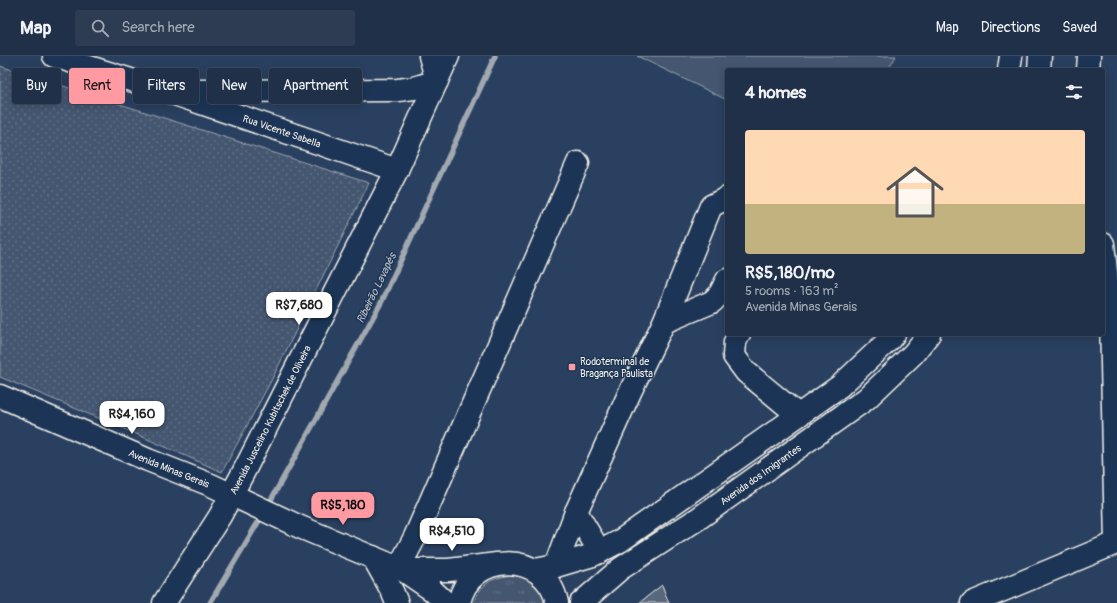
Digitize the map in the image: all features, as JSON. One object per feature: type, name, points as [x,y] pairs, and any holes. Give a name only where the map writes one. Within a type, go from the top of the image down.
[{"type":"street","name":"Rua Vicente Sabella","points":[[54,56],[133,81]]},
{"type":"street","points":[[430,56],[437,81]]},
{"type":"street","name":"Avenida Juscelino Kubitschek de Oliveira","points":[[164,603],[220,516],[243,473],[397,170],[448,56]]},
{"type":"street","points":[[1009,68],[1011,56]]},
{"type":"street","points":[[1039,68],[1040,56]]},
{"type":"street","points":[[1088,68],[1089,56]]},
{"type":"street","name":"Rua Vicente Sabella","points":[[199,91],[398,90],[414,88],[437,81]]},
{"type":"street","name":"Rua Vicente Sabella","points":[[199,102],[397,170]]},
{"type":"street","points":[[557,603],[556,595],[547,580],[535,570],[522,564],[504,563],[449,570],[401,569],[578,163]]},
{"type":"street","points":[[556,566],[576,512],[630,392],[664,322],[711,206],[725,199]]},
{"type":"street","points":[[972,603],[1116,544],[1114,317],[1105,257]]},
{"type":"street","points":[[664,322],[712,302],[720,294],[725,284]]},
{"type":"street","points":[[738,336],[735,342],[734,356],[746,372],[798,415]]},
{"type":"street","points":[[535,570],[556,566],[593,555],[620,541],[840,386],[892,336]]},
{"type":"street","name":"Avenida dos Imigrantes","points":[[582,603],[620,569],[699,518],[866,399],[913,354],[927,336]]},
{"type":"street","name":"Avenida Minas Gerais","points":[[0,396],[231,494],[300,527],[401,569],[432,590],[446,603]]},
{"type":"street","points":[[576,512],[600,552]]},
{"type":"street","points":[[373,557],[397,603]]},
{"type":"street","points":[[459,603],[464,589],[472,578],[484,569],[504,563]]},
{"type":"green space","points":[[637,56],[896,56],[889,68],[725,68],[725,99]]},
{"type":"green space","points":[[0,66],[12,70],[12,104],[61,104],[61,85],[69,88],[69,104],[120,104],[369,183],[271,381],[222,472],[127,430],[0,377]]},
{"type":"green space","points":[[512,575],[525,578],[534,583],[542,591],[548,603],[473,603],[476,596],[488,583],[498,578]]},
{"type":"building","points":[[662,585],[669,603],[639,603]]},
{"type":"waterway","name":"Ribeirão Lavapés","points":[[267,507],[381,303],[495,56]]},
{"type":"waterway","name":"Ribeirão Lavapés","points":[[210,603],[263,514]]},
{"type":"place","name":"Rodoterminal de Bragança Paulista","points":[[572,367]]}]
